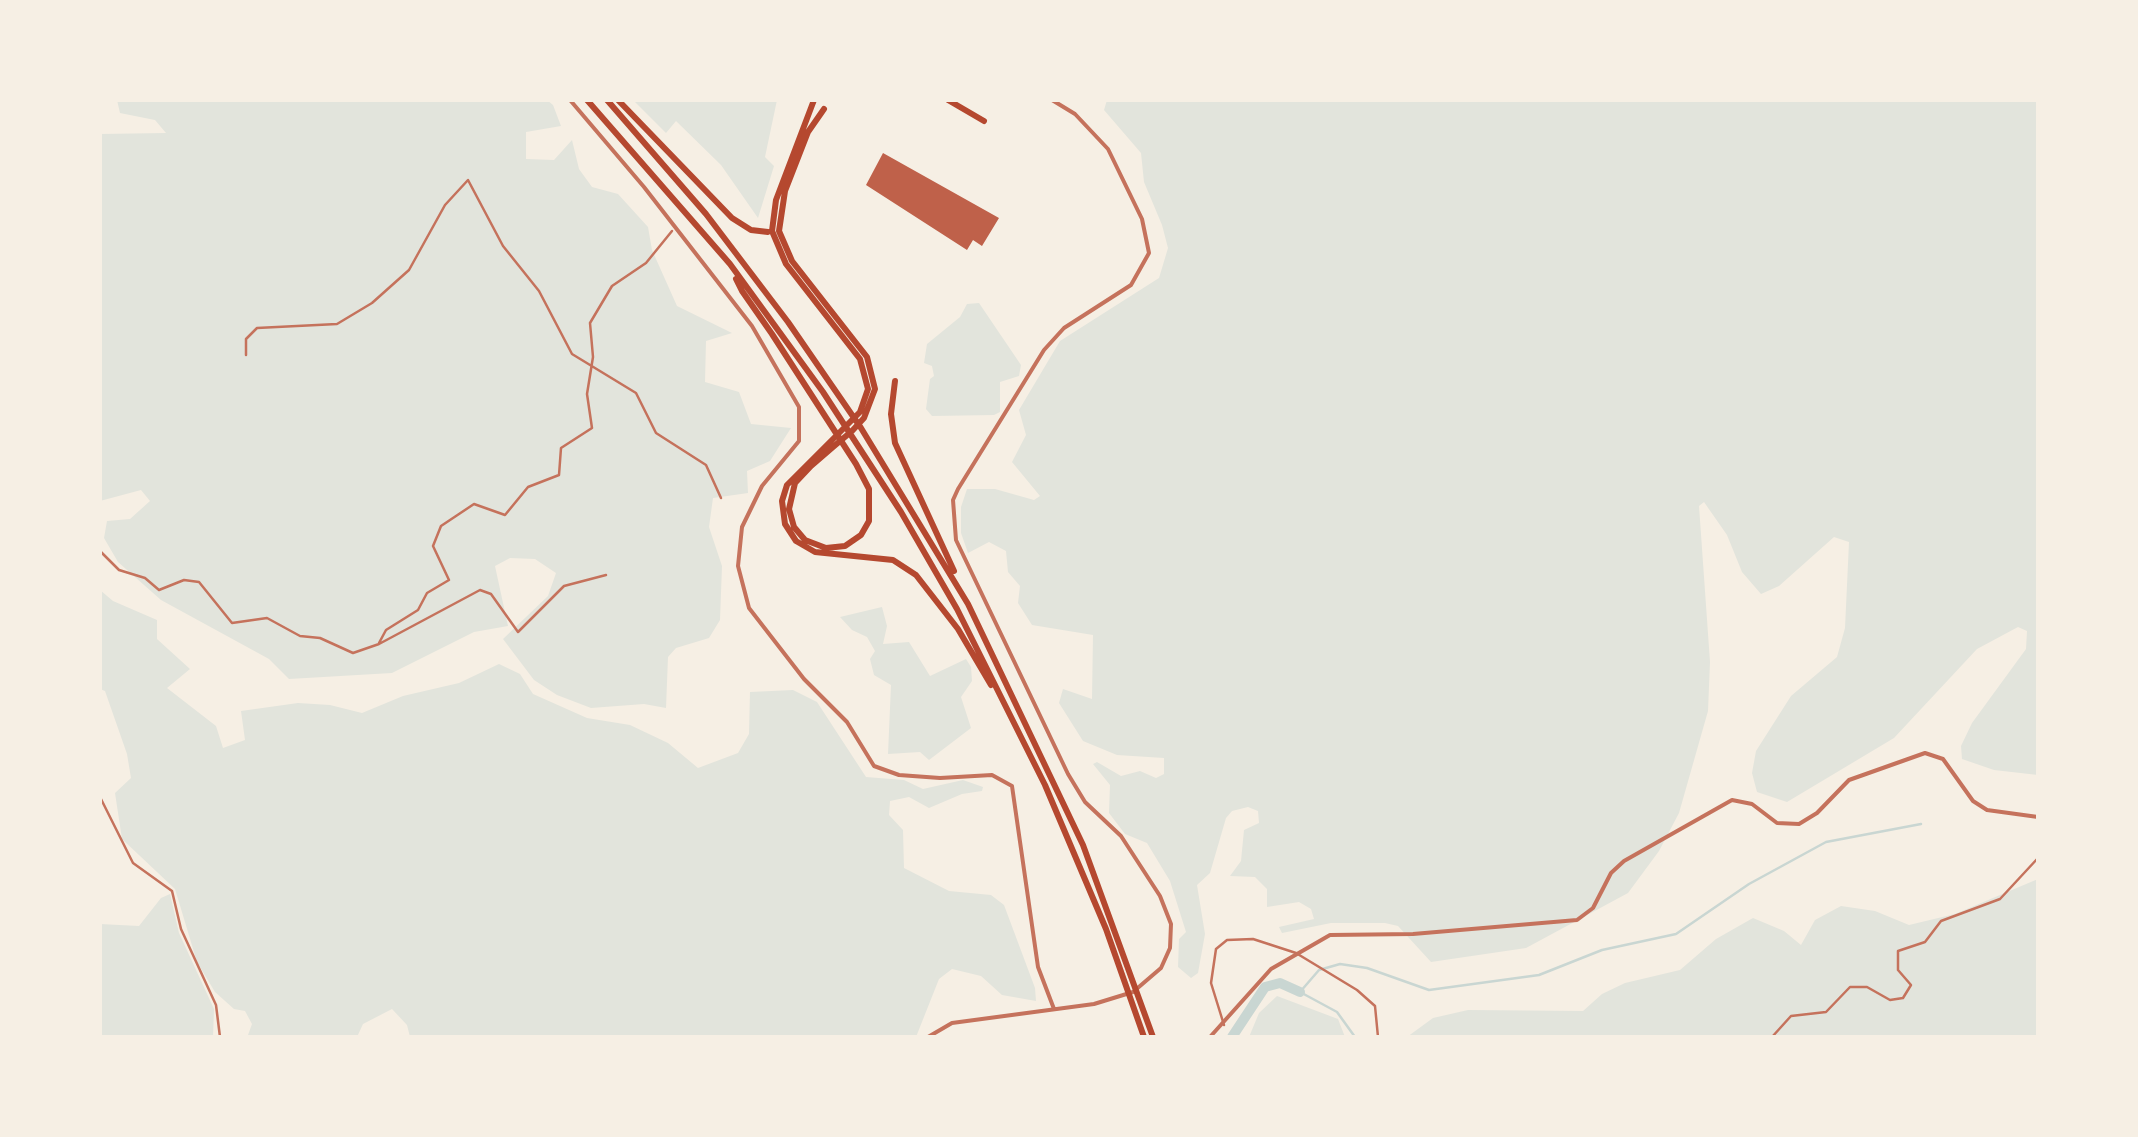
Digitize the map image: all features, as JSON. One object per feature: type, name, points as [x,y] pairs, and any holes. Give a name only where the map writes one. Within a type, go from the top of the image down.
[{"type":"highway","points":[[587,100],[730,264],[815,380],[901,512],[957,609],[1045,785],[1106,928],[1144,1037]]},
{"type":"highway","points":[[607,100],[706,214],[798,337],[895,481],[968,604]]},
{"type":"highway","points":[[618,100],[732,218],[751,230],[768,232]]},
{"type":"highway","points":[[814,100],[776,200],[772,231],[786,264],[860,359],[868,384],[866,409]]},
{"type":"highway","points":[[948,100],[984,120]]},
{"type":"highway","points":[[730,264],[869,489],[872,514],[865,529],[846,546],[826,548],[798,533],[789,502],[802,474],[832,444],[866,409],[875,383],[867,357],[792,261],[779,231],[785,191],[808,132],[824,109]]},
{"type":"highway","points":[[894,381],[892,422],[899,454],[1055,780],[1115,926],[1153,1037]]},
{"type":"highway","points":[[832,444],[787,485],[782,508],[791,536],[824,555],[892,560],[916,574],[958,629],[1045,785]]},
{"type":"street","points":[[570,100],[644,187],[752,326],[800,406],[799,441],[768,477],[742,528],[738,566],[749,608],[804,679],[847,722],[874,766],[899,775],[924,777],[992,775],[1012,786],[1038,967],[1055,1010]]},
{"type":"street","points":[[928,1037],[952,1023],[1055,1010],[1134,992],[1161,968],[1170,948],[1170,924],[1160,896],[1121,836],[1086,802],[1068,774],[956,540],[954,500],[958,489],[1044,350],[1064,328],[1130,284],[1149,254],[1142,219],[1108,149],[1081,119],[1052,100]]},
{"type":"street","points":[[246,355],[246,340],[256,328],[324,327],[353,316],[372,303],[409,270],[445,205],[468,180],[503,246],[539,291],[560,338],[590,366],[636,392],[656,433],[706,465],[721,498]]},
{"type":"street","points":[[379,644],[386,630],[418,610],[427,593],[449,580],[433,546],[442,526],[474,504],[504,515],[528,487],[560,475],[560,448],[592,428],[587,394],[590,324],[607,293],[646,263],[672,231]]},
{"type":"street","points":[[100,551],[119,570],[145,578],[159,590],[184,580],[200,582],[232,623],[267,618],[348,652],[379,644],[480,590],[491,594],[518,632],[564,586],[606,575]]},
{"type":"street","points":[[1210,1037],[1270,969],[1330,936],[1349,932],[1413,934],[1576,920],[1593,908],[1612,873],[1624,862],[1720,804],[1743,800],[1778,823],[1799,824],[1849,780],[1919,753],[1943,759],[1973,802],[1987,810],[2038,817]]},
{"type":"street","points":[[100,797],[133,862],[172,891],[181,929],[216,1006],[220,1037]]},
{"type":"street","points":[[1772,1037],[1791,1016],[1826,1012],[1850,988],[1867,987],[1890,1000],[1903,998],[1912,985],[1898,970],[1898,950],[1925,942],[1939,922],[2000,900],[2038,858]]},
{"type":"street","points":[[1224,1025],[1212,983],[1219,944],[1253,939],[1296,952],[1369,1000],[1378,1017],[1378,1037]]},
{"type":"shaded area","points":[[117,100],[547,100],[553,105],[561,126],[526,132],[526,159],[554,160],[572,140],[579,169],[592,187],[618,194],[648,227],[652,250],[677,306],[732,333],[706,341],[705,382],[739,392],[751,424],[791,428],[770,461],[747,471],[748,493],[713,498],[709,527],[722,566],[720,620],[709,638],[676,648],[668,657],[666,708],[644,704],[591,708],[557,695],[534,680],[503,639],[548,596],[556,573],[535,559],[510,558],[495,566],[508,626],[474,632],[392,673],[289,679],[269,659],[161,600],[118,562],[104,538],[107,521],[130,519],[150,501],[141,490],[100,501],[100,134],[166,133],[155,120],[120,113]]},
{"type":"shaded area","points":[[633,100],[777,100],[765,157],[774,166],[758,218],[721,165],[676,121],[666,133]]},
{"type":"shaded area","points":[[1107,100],[2038,100],[2038,775],[1994,770],[1962,759],[1961,746],[1972,723],[2026,649],[2027,631],[2018,627],[1977,649],[1894,738],[1787,802],[1757,792],[1752,773],[1756,751],[1791,696],[1837,657],[1845,628],[1849,542],[1834,537],[1779,586],[1761,594],[1742,572],[1727,535],[1704,502],[1699,506],[1710,662],[1708,711],[1679,813],[1659,851],[1628,893],[1526,948],[1431,962],[1398,926],[1385,923],[1331,923],[1282,933],[1279,927],[1314,919],[1311,909],[1299,902],[1267,907],[1267,889],[1255,877],[1230,876],[1241,861],[1244,830],[1259,823],[1258,811],[1248,807],[1232,811],[1226,818],[1210,873],[1197,885],[1205,934],[1198,973],[1191,978],[1178,967],[1179,939],[1186,932],[1170,881],[1147,843],[1125,834],[1109,813],[1110,785],[1093,764],[1097,762],[1121,776],[1140,771],[1156,778],[1164,774],[1164,758],[1117,755],[1083,741],[1059,703],[1063,689],[1092,699],[1093,635],[1032,625],[1018,603],[1020,586],[1008,572],[1006,551],[989,542],[968,553],[961,533],[961,507],[967,489],[995,489],[1034,500],[1040,496],[1012,462],[1026,435],[1019,410],[1060,341],[1159,278],[1168,248],[1144,182],[1141,153],[1104,110]]},
{"type":"shaded area","points":[[979,303],[1021,365],[1019,376],[1000,382],[1000,412],[994,415],[932,416],[926,409],[930,379],[934,376],[932,366],[924,363],[927,344],[960,317],[967,304]]},
{"type":"shaded area","points":[[100,590],[113,601],[157,620],[157,639],[190,669],[167,688],[216,726],[223,748],[245,740],[241,711],[298,703],[362,713],[403,696],[459,683],[499,664],[520,674],[533,694],[587,718],[630,725],[668,743],[698,768],[738,753],[749,734],[750,692],[793,690],[817,702],[866,777],[904,780],[923,789],[963,780],[983,787],[982,791],[962,794],[929,808],[909,797],[890,801],[889,815],[903,830],[904,868],[949,891],[991,895],[1004,905],[1035,988],[1036,1001],[1002,995],[981,976],[952,969],[939,979],[916,1037],[410,1037],[407,1025],[392,1009],[363,1024],[357,1037],[248,1035],[252,1024],[245,1011],[234,1009],[215,992],[197,962],[175,889],[122,839],[115,793],[131,778],[127,754],[105,691],[100,689]]},
{"type":"shaded area","points":[[882,607],[887,626],[883,644],[909,642],[930,676],[966,659],[971,667],[972,681],[961,697],[971,728],[929,760],[920,752],[888,754],[891,685],[874,675],[870,659],[875,651],[867,637],[852,630],[840,617]]},
{"type":"shaded area","points":[[2038,879],[2038,1037],[1407,1037],[1433,1018],[1468,1010],[1583,1011],[1602,994],[1625,983],[1680,970],[1716,939],[1753,918],[1784,931],[1801,945],[1815,920],[1841,906],[1875,911],[1909,925],[1955,914]]},
{"type":"shaded area","points":[[170,894],[179,933],[214,1009],[213,1037],[100,1037],[100,924],[139,926],[161,898]]},
{"type":"shaded area","points":[[1277,996],[1338,1019],[1345,1037],[1249,1037],[1259,1013]]},
{"type":"building","points":[[883,153],[999,218],[982,246],[973,240],[967,250],[866,185]]},
{"type":"waterway","points":[[1355,1037],[1337,1012],[1300,992],[1319,970],[1340,964],[1367,968],[1429,990],[1539,975],[1602,950],[1676,934],[1749,884],[1826,842],[1921,824]]},
{"type":"waterway","points":[[1232,1037],[1265,987],[1280,983],[1300,992]]}]
